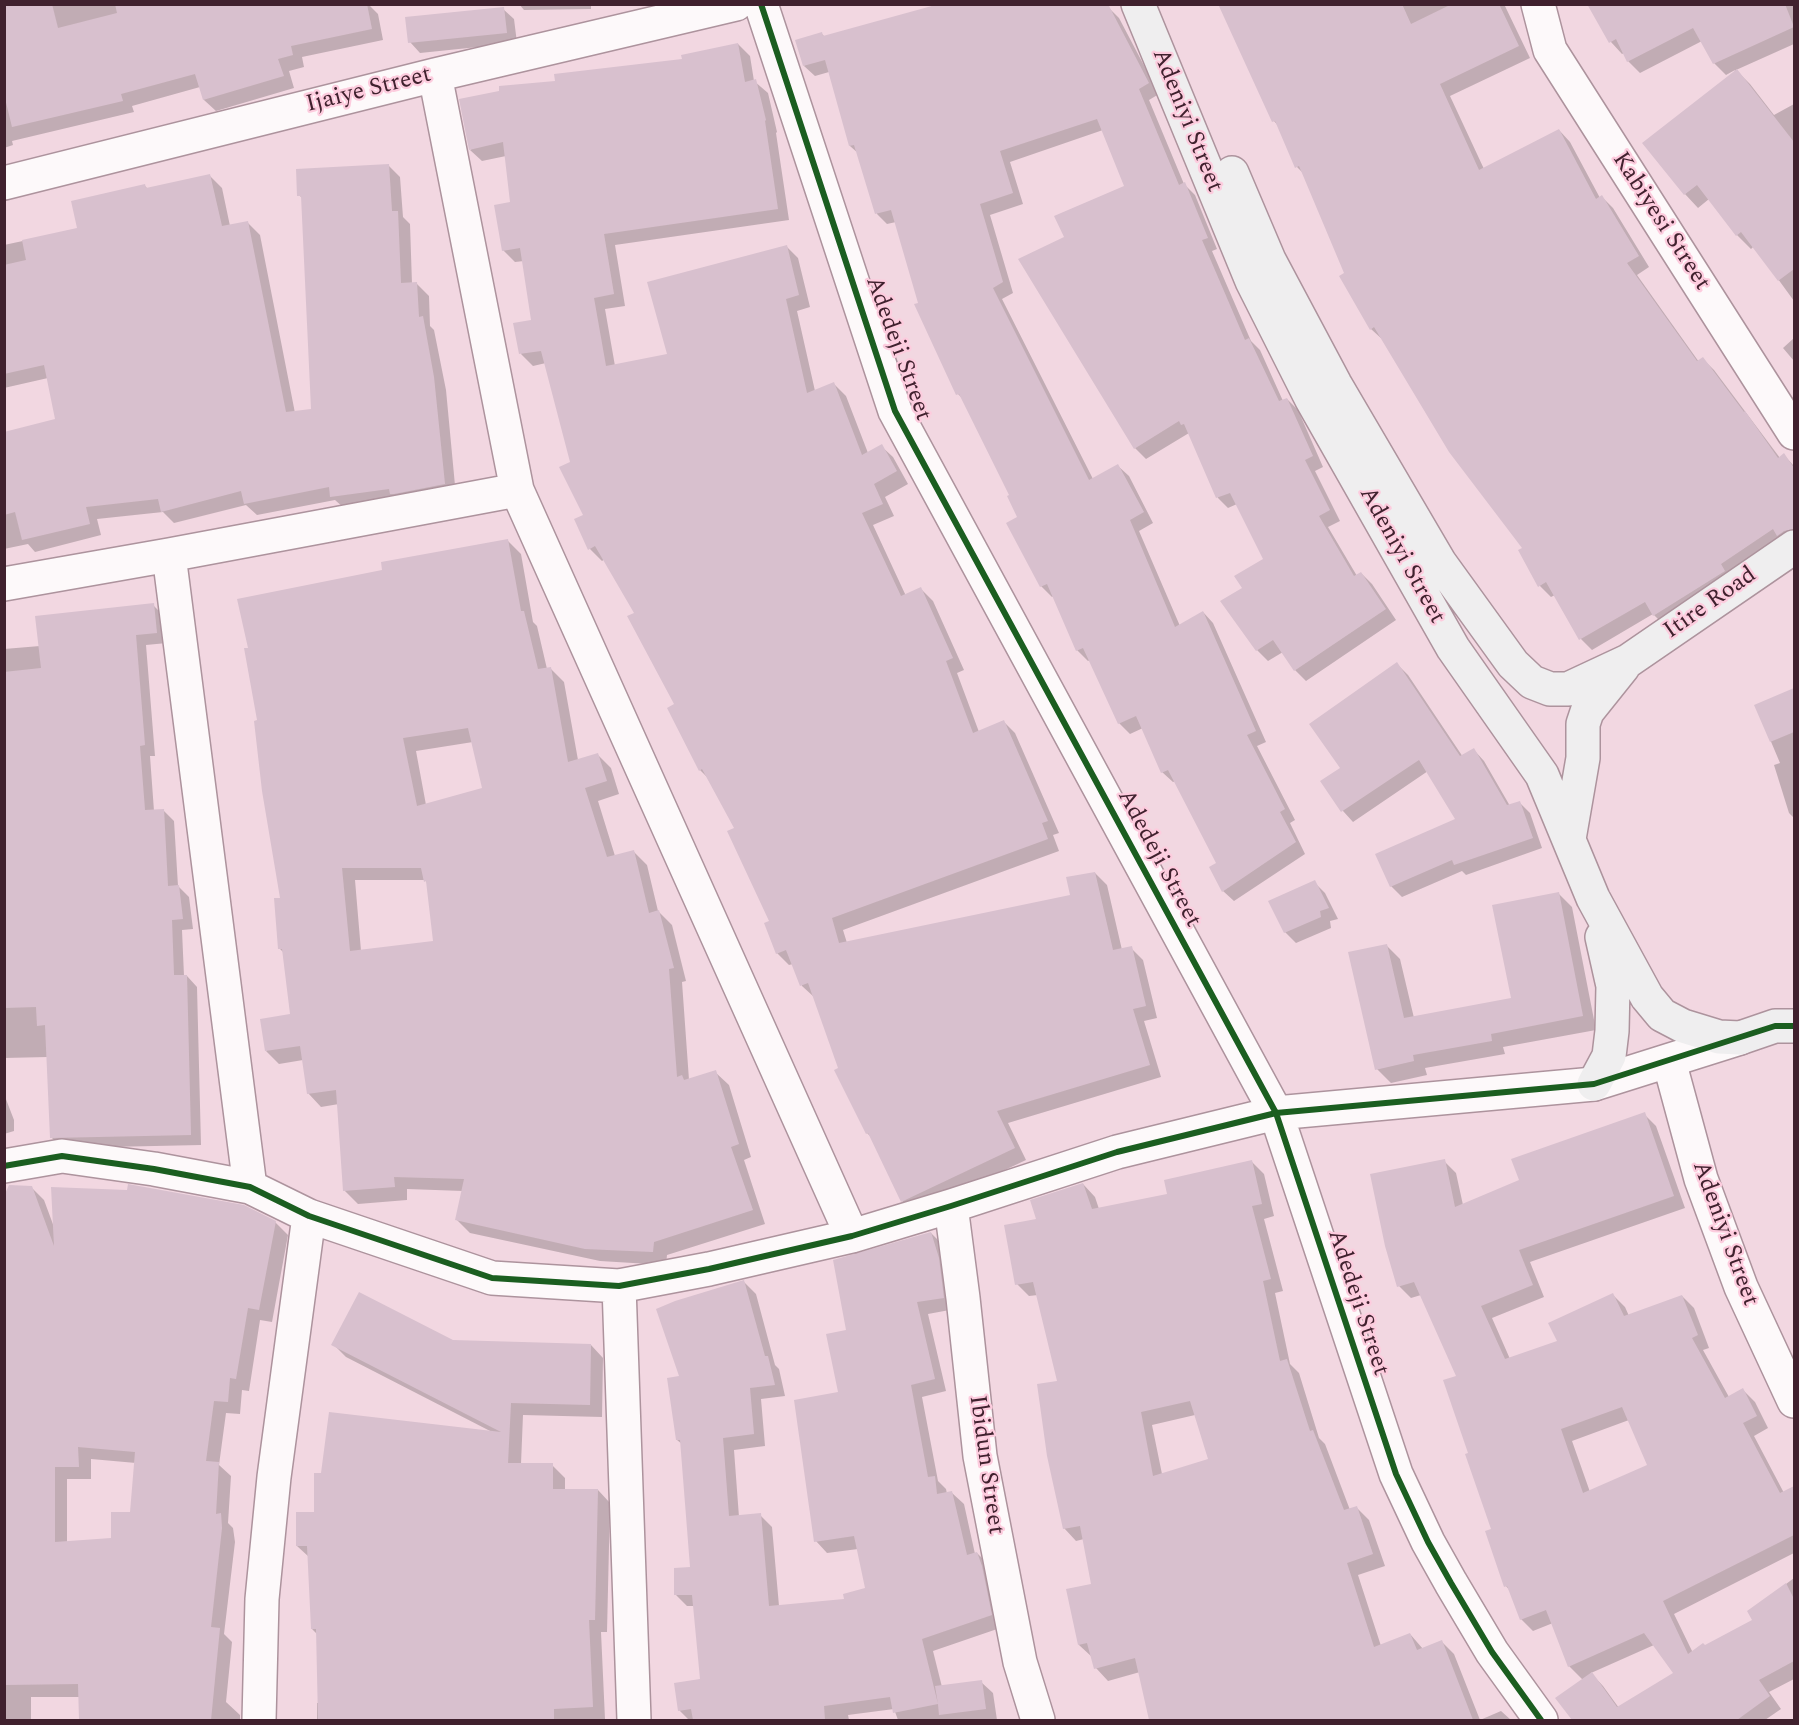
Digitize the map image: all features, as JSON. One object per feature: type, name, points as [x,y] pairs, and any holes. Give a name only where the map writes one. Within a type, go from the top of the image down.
[{"type":"street","name":"Ijaiye Street","points":[[4,183],[435,75],[736,4]]},
{"type":"street","name":"Adedeji Street","points":[[761,4],[896,411],[1276,1113],[1396,1474],[1428,1542],[1469,1613],[1492,1652],[1541,1720]]},
{"type":"street","name":"Adeniyi Street","points":[[1138,4],[1252,281],[1311,398],[1453,648],[1542,775],[1593,898],[1647,997],[1662,1015],[1683,1026],[1719,1037],[1740,1038]]},
{"type":"street","name":"Adeniyi Street","points":[[1161,4],[1269,260],[1335,384],[1440,564],[1513,664],[1532,682],[1550,688],[1568,689],[1628,662]]},
{"type":"street","name":"Kabiyesi Street","points":[[1538,4],[1550,50],[1794,433]]},
{"type":"street","points":[[435,75],[517,490],[852,1236]]},
{"type":"street","points":[[4,584],[517,490]]},
{"type":"street","name":"Itire Road","points":[[1628,662],[1794,547]]},
{"type":"street","points":[[169,555],[250,1187]]},
{"type":"street","points":[[1569,839],[1583,758],[1583,724],[1587,712],[1628,662]]},
{"type":"street","points":[[1593,898],[1613,986],[1609,1056],[1594,1084]]},
{"type":"street","points":[[4,1166],[62,1156],[154,1169],[250,1187],[309,1216],[492,1278],[619,1286],[709,1269],[852,1236],[1117,1152],[1276,1113],[1594,1084],[1775,1026],[1794,1026]]},
{"type":"street","name":"Adeniyi Street","points":[[1669,1061],[1705,1190],[1741,1287],[1794,1401]]},
{"type":"street","name":"Ibidun Street","points":[[951,1206],[980,1456],[1020,1662],[1038,1720]]},
{"type":"street","points":[[259,1720],[262,1599],[273,1488],[309,1216]]},
{"type":"street","points":[[619,1286],[634,1720]]},
{"type":"building","points":[[4,4],[52,4],[58,28],[117,13],[115,4],[367,4],[372,29],[291,46],[293,55],[278,59],[284,76],[203,100],[195,74],[121,94],[123,101],[12,127],[4,94]]},
{"type":"building","points":[[939,4],[1108,4],[1149,83],[1139,89],[1179,185],[1185,182],[1208,238],[1202,240],[1245,340],[1249,338],[1279,401],[1287,398],[1313,456],[1305,460],[1330,510],[1319,516],[1354,576],[1361,572],[1386,609],[1294,671],[1273,640],[1256,651],[1220,601],[1242,588],[1234,576],[1263,559],[1230,493],[1216,498],[1184,424],[1181,425],[1179,421],[1134,449],[1018,259],[1064,237],[1054,216],[1124,186],[1097,119],[1000,151],[1013,193],[980,204],[1003,282],[993,288],[1089,480],[1118,464],[1144,512],[1130,520],[1175,627],[1203,611],[1256,731],[1247,735],[1285,809],[1280,812],[1296,842],[1222,892],[1209,867],[1216,863],[1168,770],[1161,773],[1136,716],[1118,724],[1083,648],[1076,651],[1047,584],[1040,587],[1006,523],[1017,517],[1007,496],[1009,495],[959,394],[956,395],[914,304],[918,303],[891,210],[875,214],[854,145],[849,146],[825,60],[803,66],[795,40],[822,32],[823,36]]},
{"type":"building","points":[[1218,4],[1402,4],[1411,24],[1452,4],[1499,4],[1519,46],[1440,84],[1479,170],[1559,129],[1596,199],[1602,195],[1639,256],[1627,263],[1697,361],[1703,357],[1778,458],[1784,453],[1794,468],[1794,529],[1784,531],[1777,536],[1773,529],[1721,564],[1725,571],[1653,616],[1645,602],[1579,640],[1546,582],[1538,587],[1518,550],[1522,548],[1449,452],[1374,327],[1370,330],[1339,276],[1344,273],[1299,166],[1295,168],[1275,121],[1272,122]]},
{"type":"building","points":[[1587,4],[1785,4],[1794,27],[1713,64],[1693,28],[1627,62],[1616,39],[1609,43]]},
{"type":"building","points":[[504,7],[507,33],[408,43],[405,17]]},
{"type":"building","points":[[738,43],[745,82],[756,79],[766,120],[778,209],[604,234],[614,294],[594,298],[606,366],[667,354],[647,282],[787,245],[799,295],[786,299],[807,393],[834,382],[862,455],[882,444],[897,471],[874,484],[883,504],[862,513],[901,596],[921,587],[953,658],[946,661],[973,733],[1004,720],[1048,821],[1042,823],[1048,839],[832,918],[839,943],[1070,895],[1066,877],[1095,872],[1113,950],[1132,946],[1146,1006],[1133,1009],[1150,1065],[997,1111],[1015,1148],[901,1202],[868,1133],[866,1134],[834,1070],[838,1068],[808,983],[800,986],[786,950],[776,954],[764,923],[769,921],[727,831],[734,828],[702,769],[699,771],[667,708],[674,704],[627,616],[634,613],[595,546],[588,550],[574,519],[583,515],[559,467],[570,462],[541,351],[519,354],[513,323],[531,320],[520,248],[502,251],[494,205],[510,202],[503,142],[469,150],[459,99],[499,91],[499,86],[555,81],[554,74],[682,59],[681,55]]},
{"type":"building","points":[[1737,69],[1794,142],[1794,269],[1778,281],[1741,232],[1736,236],[1697,185],[1684,195],[1642,143]]},
{"type":"building","points":[[389,164],[392,211],[398,211],[401,283],[417,282],[419,317],[423,316],[434,377],[445,484],[394,494],[390,494],[389,489],[330,497],[329,487],[244,504],[241,491],[161,512],[158,499],[86,507],[90,524],[22,540],[15,512],[4,515],[4,432],[55,419],[44,365],[4,374],[4,265],[26,260],[22,240],[77,228],[71,201],[145,184],[146,188],[210,174],[222,226],[248,221],[286,412],[311,409],[301,196],[297,196],[296,169]]},
{"type":"building","points":[[508,539],[521,611],[524,611],[538,669],[551,667],[568,762],[598,753],[607,781],[585,788],[607,857],[634,850],[649,913],[659,910],[674,968],[669,969],[677,1077],[682,1075],[684,1080],[716,1070],[739,1144],[731,1147],[753,1210],[654,1242],[653,1252],[585,1249],[455,1220],[464,1179],[394,1177],[395,1187],[343,1191],[336,1090],[307,1094],[300,1046],[265,1051],[260,1019],[290,1014],[282,949],[278,949],[274,898],[280,898],[262,791],[254,721],[257,720],[244,648],[248,648],[237,599],[382,570],[381,562]],"holes":[[[468,728],[482,788],[417,806],[403,738]],[[342,868],[421,868],[424,882],[426,881],[433,941],[350,951]]]},
{"type":"building","points":[[154,603],[157,633],[136,635],[145,745],[140,746],[145,810],[164,809],[168,886],[179,885],[183,919],[172,920],[174,975],[187,975],[191,1135],[50,1138],[45,1025],[37,1026],[36,1007],[4,1008],[4,672],[41,668],[35,616]]},
{"type":"building","points":[[1397,662],[1460,756],[1474,748],[1507,805],[1520,801],[1533,838],[1454,865],[1452,860],[1390,887],[1375,854],[1455,819],[1419,760],[1341,812],[1320,781],[1340,768],[1309,724]]},
{"type":"building","points":[[1794,688],[1794,732],[1770,742],[1754,705]]},
{"type":"building","points":[[1315,880],[1329,908],[1320,911],[1321,917],[1284,933],[1268,901]]},
{"type":"building","points":[[1559,892],[1583,1016],[1491,1034],[1492,1041],[1413,1055],[1414,1061],[1375,1070],[1348,952],[1387,944],[1404,1018],[1511,998],[1492,905]]},
{"type":"building","points":[[1645,1112],[1674,1196],[1519,1250],[1533,1285],[1481,1306],[1505,1359],[1557,1341],[1548,1323],[1613,1293],[1624,1316],[1682,1295],[1698,1335],[1692,1338],[1725,1398],[1743,1388],[1757,1416],[1743,1423],[1780,1493],[1794,1486],[1794,1535],[1663,1601],[1688,1654],[1703,1643],[1705,1645],[1752,1620],[1747,1611],[1786,1583],[1794,1599],[1794,1661],[1759,1680],[1770,1696],[1737,1720],[1572,1720],[1555,1698],[1592,1672],[1617,1707],[1673,1673],[1644,1633],[1568,1667],[1546,1610],[1520,1620],[1507,1586],[1504,1587],[1485,1531],[1491,1529],[1443,1380],[1456,1376],[1414,1282],[1397,1287],[1385,1246],[1370,1174],[1445,1159],[1455,1207],[1519,1180],[1511,1159]],"holes":[[[1622,1407],[1647,1465],[1583,1493],[1561,1429]]]},
{"type":"building","points":[[1252,1160],[1262,1204],[1252,1206],[1271,1279],[1263,1281],[1280,1361],[1287,1359],[1310,1431],[1313,1430],[1344,1510],[1357,1506],[1373,1554],[1347,1563],[1374,1647],[1410,1633],[1417,1650],[1442,1640],[1473,1720],[1149,1720],[1135,1658],[1094,1669],[1087,1643],[1078,1645],[1066,1589],[1091,1584],[1080,1526],[1063,1529],[1047,1456],[1037,1384],[1057,1381],[1033,1282],[1015,1285],[1004,1225],[1036,1219],[1030,1200],[1083,1183],[1092,1209],[1167,1194],[1164,1180]],"holes":[[[1190,1401],[1208,1459],[1153,1476],[1141,1412]]]},
{"type":"building","points":[[128,1184],[244,1205],[276,1221],[259,1310],[248,1308],[236,1379],[230,1378],[228,1402],[214,1401],[206,1461],[219,1462],[216,1514],[221,1513],[222,1528],[211,1627],[220,1628],[211,1720],[79,1720],[78,1684],[4,1685],[4,1196],[9,1185],[32,1186],[54,1246],[51,1187],[127,1190]],"holes":[[[78,1447],[135,1452],[130,1512],[111,1512],[111,1538],[55,1542],[55,1467],[79,1467]]]},
{"type":"building","points":[[931,1232],[939,1258],[944,1298],[917,1302],[935,1379],[911,1385],[928,1477],[935,1476],[937,1494],[952,1491],[967,1555],[977,1552],[982,1566],[992,1615],[922,1639],[938,1704],[893,1713],[890,1697],[824,1706],[825,1720],[693,1720],[691,1709],[678,1711],[674,1683],[700,1679],[692,1595],[674,1595],[674,1568],[690,1567],[680,1440],[676,1440],[667,1378],[679,1376],[656,1309],[744,1280],[775,1385],[750,1388],[754,1434],[723,1438],[729,1516],[761,1513],[769,1606],[844,1599],[843,1594],[865,1588],[854,1536],[814,1542],[794,1400],[838,1392],[826,1334],[846,1330],[833,1260]]},
{"type":"building","points":[[359,1292],[453,1340],[591,1344],[590,1405],[511,1403],[508,1463],[553,1463],[553,1489],[598,1489],[595,1620],[589,1620],[593,1707],[554,1709],[554,1720],[318,1720],[316,1629],[311,1629],[307,1546],[296,1546],[296,1512],[314,1512],[314,1473],[321,1473],[329,1412],[501,1432],[331,1345]]},
{"type":"building","points":[[982,1680],[986,1709],[939,1715],[935,1686]]},
{"type":"cycle path","points":[[761,4],[895,411],[1276,1113],[1396,1474],[1428,1542],[1451,1583],[1492,1652],[1541,1720]]},
{"type":"cycle path","points":[[4,1166],[62,1156],[154,1169],[250,1187],[309,1216],[492,1278],[619,1286],[709,1269],[852,1236],[1117,1152],[1276,1113],[1594,1084],[1775,1026],[1794,1026]]}]
